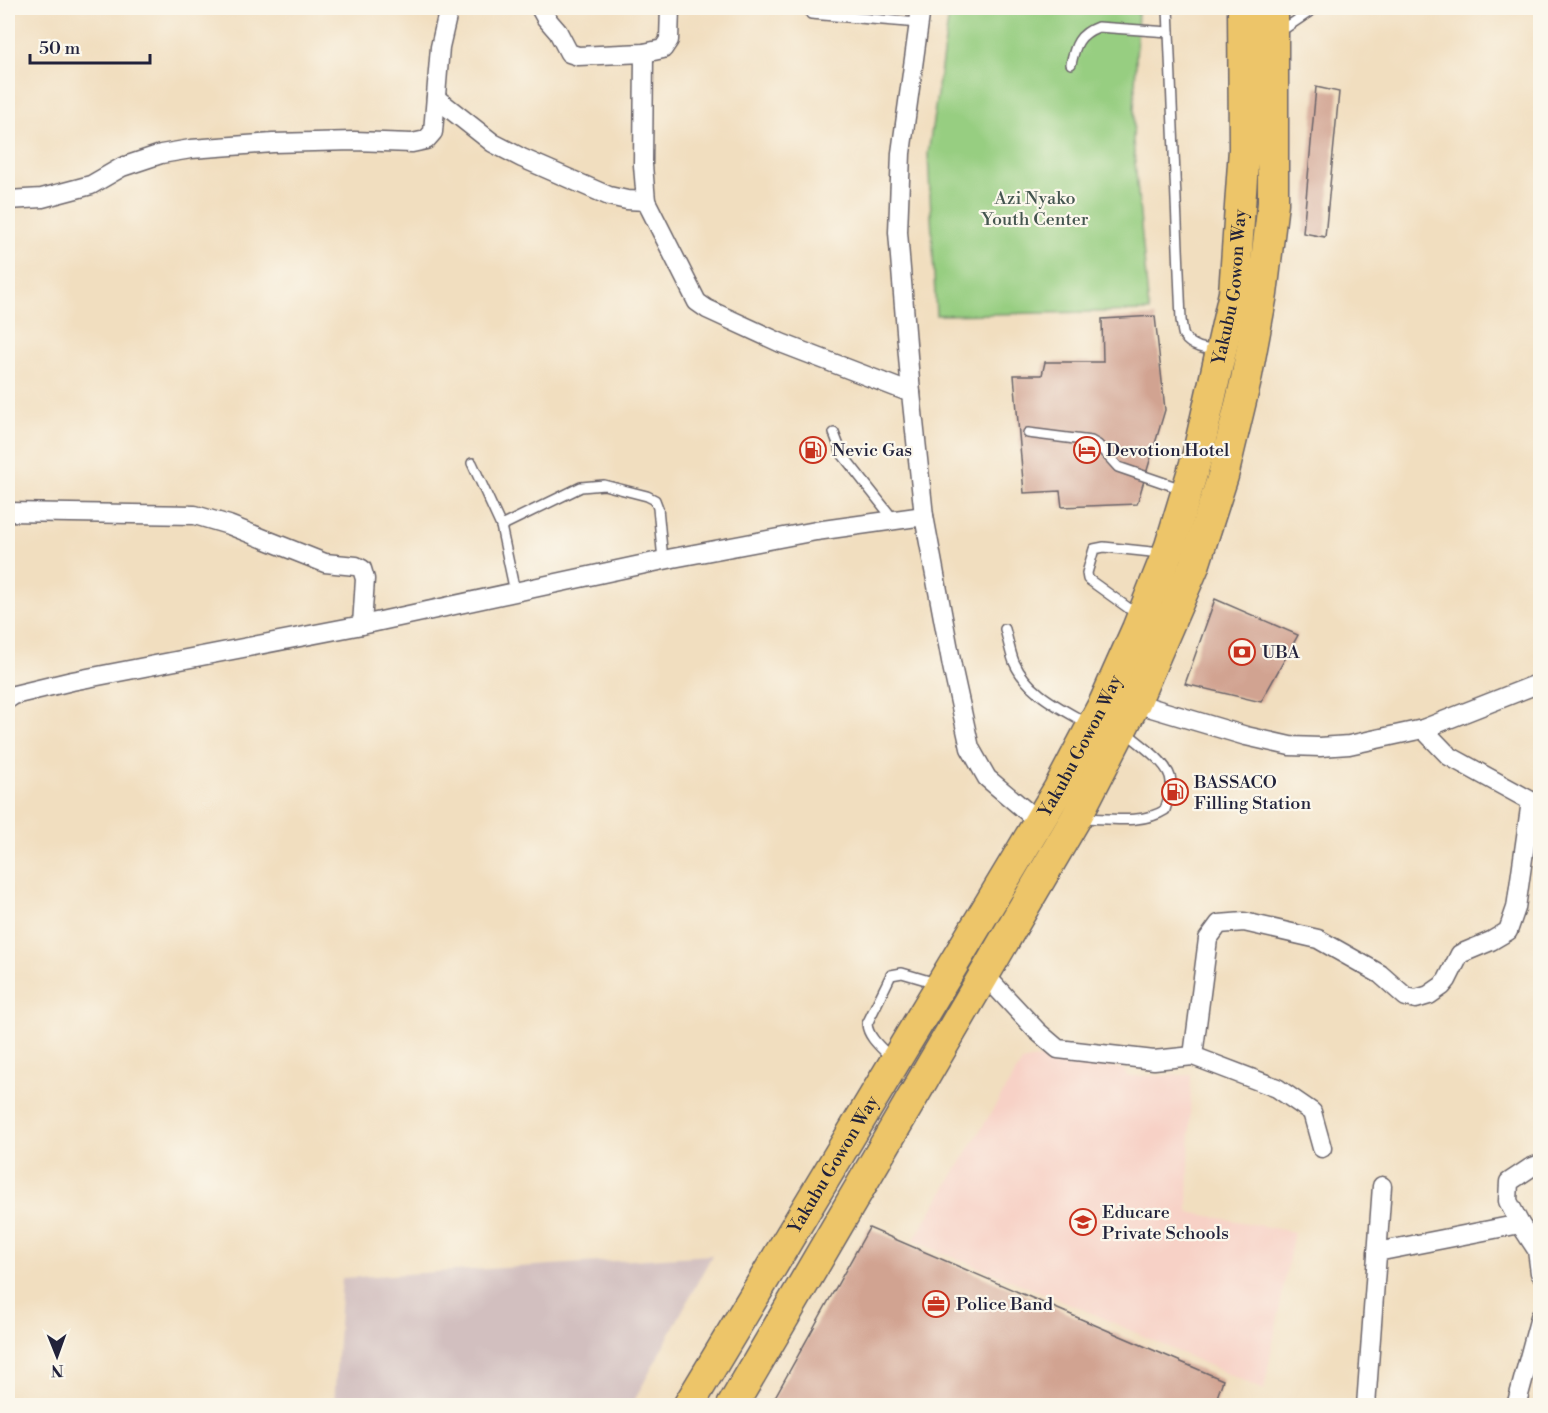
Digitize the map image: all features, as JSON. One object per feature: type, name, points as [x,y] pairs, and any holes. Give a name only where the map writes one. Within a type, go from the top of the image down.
[{"type":"highway","name":"Yakubu Gowon Way","points":[[688,1406],[1039,822],[1104,703],[1167,554],[1197,457],[1234,293],[1244,149],[1243,8]]},
{"type":"highway","name":"Yakubu Gowon Way","points":[[732,1406],[1076,818],[1129,716],[1194,566],[1223,476],[1246,380],[1262,294],[1273,203],[1273,22]]},
{"type":"highway","points":[[1224,338],[1255,334]]},
{"type":"street","points":[[8,200],[42,198],[91,185],[122,167],[160,154],[191,149],[273,143],[412,143],[426,140],[433,132],[440,47],[449,8]]},
{"type":"street","points":[[540,8],[558,32],[569,53],[578,56],[644,53],[663,49],[669,40],[670,8]]},
{"type":"street","points":[[920,15],[901,153],[898,232],[924,516],[952,666],[970,747],[987,778],[1039,822]]},
{"type":"street","points":[[644,53],[643,153],[646,201],[697,302],[707,309],[781,343],[911,393]]},
{"type":"street","points":[[436,98],[493,143],[522,158],[609,196],[646,201]]},
{"type":"street","points":[[8,512],[195,514],[325,563],[356,566],[362,569],[364,579],[362,625]]},
{"type":"street","points":[[8,699],[14,695],[72,681],[362,625],[663,561],[816,531],[924,516]]},
{"type":"street","points":[[1129,716],[1290,746],[1349,745],[1423,729],[1540,683]]},
{"type":"street","points":[[1193,1056],[1208,939],[1219,924],[1244,922],[1318,939],[1380,974],[1406,997],[1416,999],[1429,995],[1442,986],[1460,954],[1508,931],[1516,908],[1536,805],[1449,756],[1423,729]]},
{"type":"street","points":[[984,974],[1037,1031],[1059,1049],[1154,1060],[1193,1056],[1277,1088],[1312,1112],[1322,1148]]},
{"type":"street","points":[[1540,1164],[1509,1182],[1508,1201],[1537,1250],[1540,1273]]},
{"type":"street","points":[[1366,1406],[1382,1186]]},
{"type":"street","points":[[1377,1251],[1520,1224]]},
{"type":"street","points":[[1516,1406],[1540,1318]]},
{"type":"lane","points":[[1168,8],[1181,320],[1185,336],[1193,344],[1205,350],[1224,338]]},
{"type":"lane","points":[[1273,22],[1315,8]]},
{"type":"lane","points":[[811,14],[920,15]]},
{"type":"lane","points":[[1071,64],[1076,43],[1087,31],[1098,27],[1169,32]]},
{"type":"lane","points":[[834,433],[842,454],[894,520]]},
{"type":"lane","points":[[1028,433],[1091,441],[1098,445],[1118,467],[1187,491]]},
{"type":"lane","points":[[472,463],[501,526],[515,592]]},
{"type":"lane","points":[[501,526],[581,487],[604,485],[655,500],[658,508],[663,561]]},
{"type":"lane","points":[[1141,618],[1088,579],[1094,549],[1104,547],[1167,554]]},
{"type":"lane","points":[[1005,629],[1013,661],[1023,678],[1036,693],[1092,726]]},
{"type":"lane","points":[[1076,818],[1143,819],[1154,817],[1164,810],[1172,784],[1170,775],[1129,716]]},
{"type":"lane","points":[[895,1063],[867,1030],[867,1024],[891,975],[902,973],[942,985]]},
{"type":"shaded area","name":"Educare Private Schools","points":[[1048,1056],[1124,1069],[1127,1076],[1191,1075],[1188,1212],[1294,1232],[1264,1390],[1080,1308],[913,1241],[1022,1062]]},
{"type":"shaded area","points":[[712,1255],[632,1405],[334,1405],[342,1278]]},
{"type":"green space","name":"Azi Nyako Youth Center","points":[[950,8],[1138,8],[1133,141],[1149,311],[936,315],[928,154]]},
{"type":"building","points":[[1316,87],[1339,92],[1325,237],[1303,233]]},
{"type":"building","name":"Devotion Hotel","points":[[1155,316],[1165,410],[1137,504],[1062,507],[1060,491],[1024,493],[1014,375],[1042,375],[1045,362],[1103,362],[1102,319]]},
{"type":"building","name":"UBA","points":[[1215,599],[1298,635],[1261,702],[1185,684]]},
{"type":"building","name":"Police Band","points":[[869,1228],[1223,1380],[1214,1406],[770,1406]]},
{"type":"place","name":"Nevic Gas","points":[[813,450]]},
{"type":"place","name":"Devotion Hotel","points":[[1087,450]]},
{"type":"place","name":"UBA","points":[[1242,652]]},
{"type":"place","name":"BASSACO Filling Station","points":[[1175,792]]},
{"type":"place","name":"Educare Private Schools","points":[[1083,1222]]},
{"type":"place","name":"Police Band","points":[[936,1304]]}]
